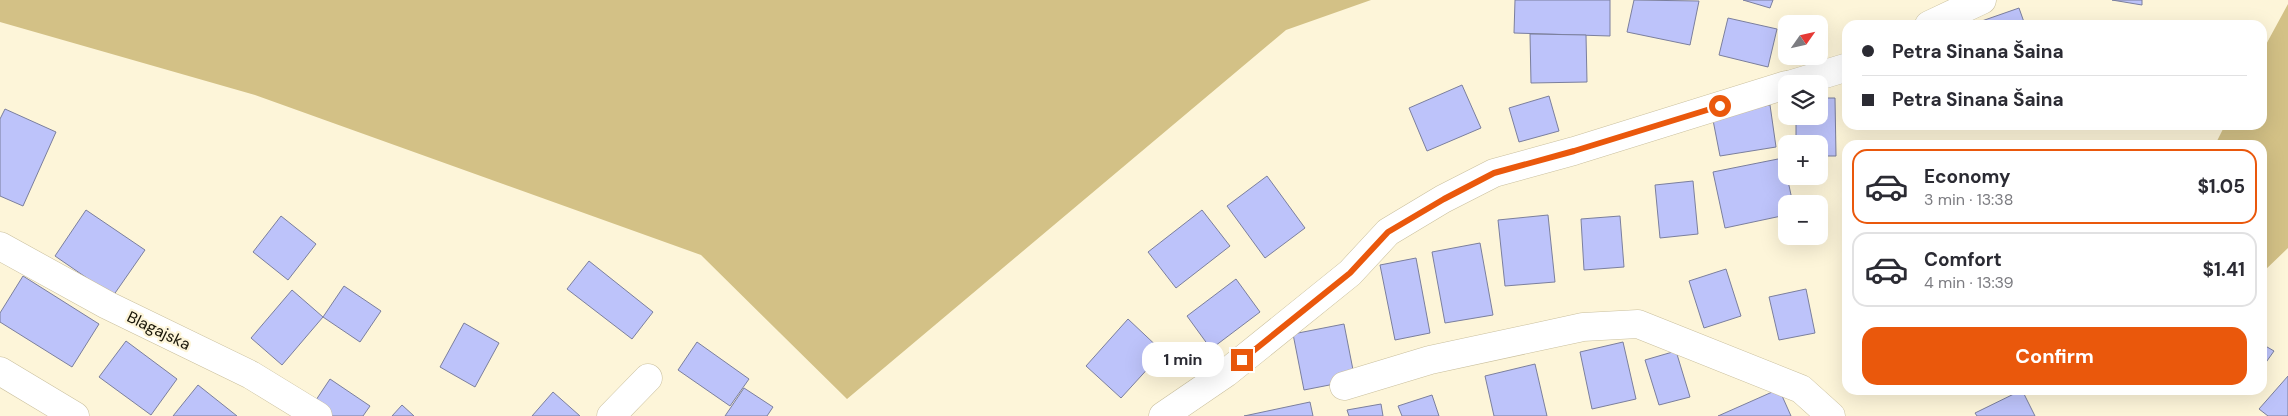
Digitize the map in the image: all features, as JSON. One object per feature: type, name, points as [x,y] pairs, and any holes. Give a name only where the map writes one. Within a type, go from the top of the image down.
[{"type":"street","points":[[1940,20],[1982,0]]},
{"type":"street","points":[[1822,75],[1842,69]]},
{"type":"street","points":[[1163,416],[1226,373],[1350,273],[1388,232],[1444,199],[1494,173],[1574,151],[1778,87]]},
{"type":"street","name":"Blagajska","points":[[0,246],[107,305],[251,376],[318,416]]},
{"type":"street","points":[[1344,386],[1430,360],[1583,327],[1638,324],[1801,389],[1831,416]]},
{"type":"street","points":[[0,371],[75,416]]},
{"type":"street","points":[[611,416],[648,378]]},
{"type":"shaded area","points":[[0,0],[1371,0],[1286,30],[847,399],[701,255],[255,95],[0,22]]},
{"type":"shaded area","points":[[2288,4],[2288,248],[2267,268],[2267,140],[2218,140],[2222,130],[2267,130],[2267,43]]},
{"type":"building","points":[[1515,0],[1610,0],[1610,36],[1514,33]]},
{"type":"building","points":[[1634,0],[1699,1],[1690,45],[1627,32]]},
{"type":"building","points":[[1743,0],[1773,0],[1770,8]]},
{"type":"building","points":[[2112,0],[2142,0],[2142,5]]},
{"type":"building","points":[[2019,8],[2023,20],[1985,20]]},
{"type":"building","points":[[1728,18],[1777,29],[1768,67],[1719,55]]},
{"type":"building","points":[[1530,34],[1586,35],[1587,82],[1531,83]]},
{"type":"building","points":[[1462,85],[1481,128],[1427,151],[1409,108]]},
{"type":"building","points":[[1549,96],[1559,131],[1519,142],[1509,108]]},
{"type":"building","points":[[1828,98],[1835,98],[1836,156],[1828,156],[1828,135],[1796,135],[1796,125],[1828,125]]},
{"type":"building","points":[[1770,105],[1776,147],[1720,156],[1712,115]]},
{"type":"building","points":[[5,109],[56,132],[23,206],[0,196],[0,119]]},
{"type":"building","points":[[1778,159],[1778,185],[1789,185],[1791,195],[1778,195],[1778,217],[1725,228],[1713,172]]},
{"type":"building","points":[[1267,176],[1305,228],[1265,258],[1227,206]]},
{"type":"building","points":[[1693,181],[1698,234],[1660,238],[1655,185]]},
{"type":"building","points":[[86,210],[145,250],[113,296],[55,256]]},
{"type":"building","points":[[1202,210],[1230,246],[1176,288],[1148,252]]},
{"type":"building","points":[[1548,215],[1555,282],[1505,286],[1498,220]]},
{"type":"building","points":[[281,216],[316,244],[288,280],[253,252]]},
{"type":"building","points":[[1620,216],[1624,267],[1584,270],[1581,219]]},
{"type":"building","points":[[1480,243],[1493,315],[1445,323],[1432,252]]},
{"type":"building","points":[[1416,258],[1430,333],[1395,340],[1380,265]]},
{"type":"building","points":[[589,261],[653,312],[632,339],[567,289]]},
{"type":"building","points":[[1726,269],[1741,316],[1704,328],[1689,281]]},
{"type":"building","points":[[23,276],[99,324],[72,367],[0,322],[0,313]]},
{"type":"building","points":[[1236,279],[1260,312],[1211,349],[1187,316]]},
{"type":"building","points":[[344,286],[381,311],[360,342],[323,317]]},
{"type":"building","points":[[1806,289],[1815,333],[1779,340],[1769,297]]},
{"type":"building","points":[[292,290],[323,317],[282,365],[251,338]]},
{"type":"building","points":[[1128,319],[1163,352],[1121,398],[1086,366]]},
{"type":"building","points":[[464,323],[499,343],[475,387],[440,367]]},
{"type":"building","points":[[1344,324],[1355,380],[1304,390],[1293,334]]},
{"type":"building","points":[[126,341],[177,379],[151,415],[99,377]]},
{"type":"building","points":[[697,342],[749,379],[730,406],[678,370]]},
{"type":"building","points":[[1623,342],[1636,399],[1592,409],[1580,352]]},
{"type":"building","points":[[2267,347],[2274,351],[2267,361]]},
{"type":"building","points":[[1676,351],[1690,397],[1659,405],[1645,360]]},
{"type":"building","points":[[1535,364],[1547,416],[1494,416],[1485,376]]},
{"type":"building","points":[[2288,376],[2288,416],[2268,416],[2259,409]]},
{"type":"building","points":[[330,379],[370,406],[363,416],[332,416],[314,403]]},
{"type":"building","points":[[198,385],[237,416],[173,416]]},
{"type":"building","points":[[744,388],[773,407],[767,416],[725,416]]},
{"type":"building","points":[[1779,389],[1791,416],[1718,416]]},
{"type":"building","points":[[553,392],[580,416],[532,416]]},
{"type":"building","points":[[1432,395],[1439,416],[1402,416],[1398,406]]},
{"type":"building","points":[[2012,395],[2024,395],[2035,416],[1977,416],[1975,413]]},
{"type":"building","points":[[1310,402],[1313,416],[1244,416]]},
{"type":"building","points":[[1381,404],[1383,416],[1349,416],[1347,410]]},
{"type":"building","points":[[402,405],[414,416],[392,416]]},
{"type":"route","points":[[1242,360],[1350,273],[1388,232],[1444,199],[1494,173],[1574,151],[1720,106]]}]
